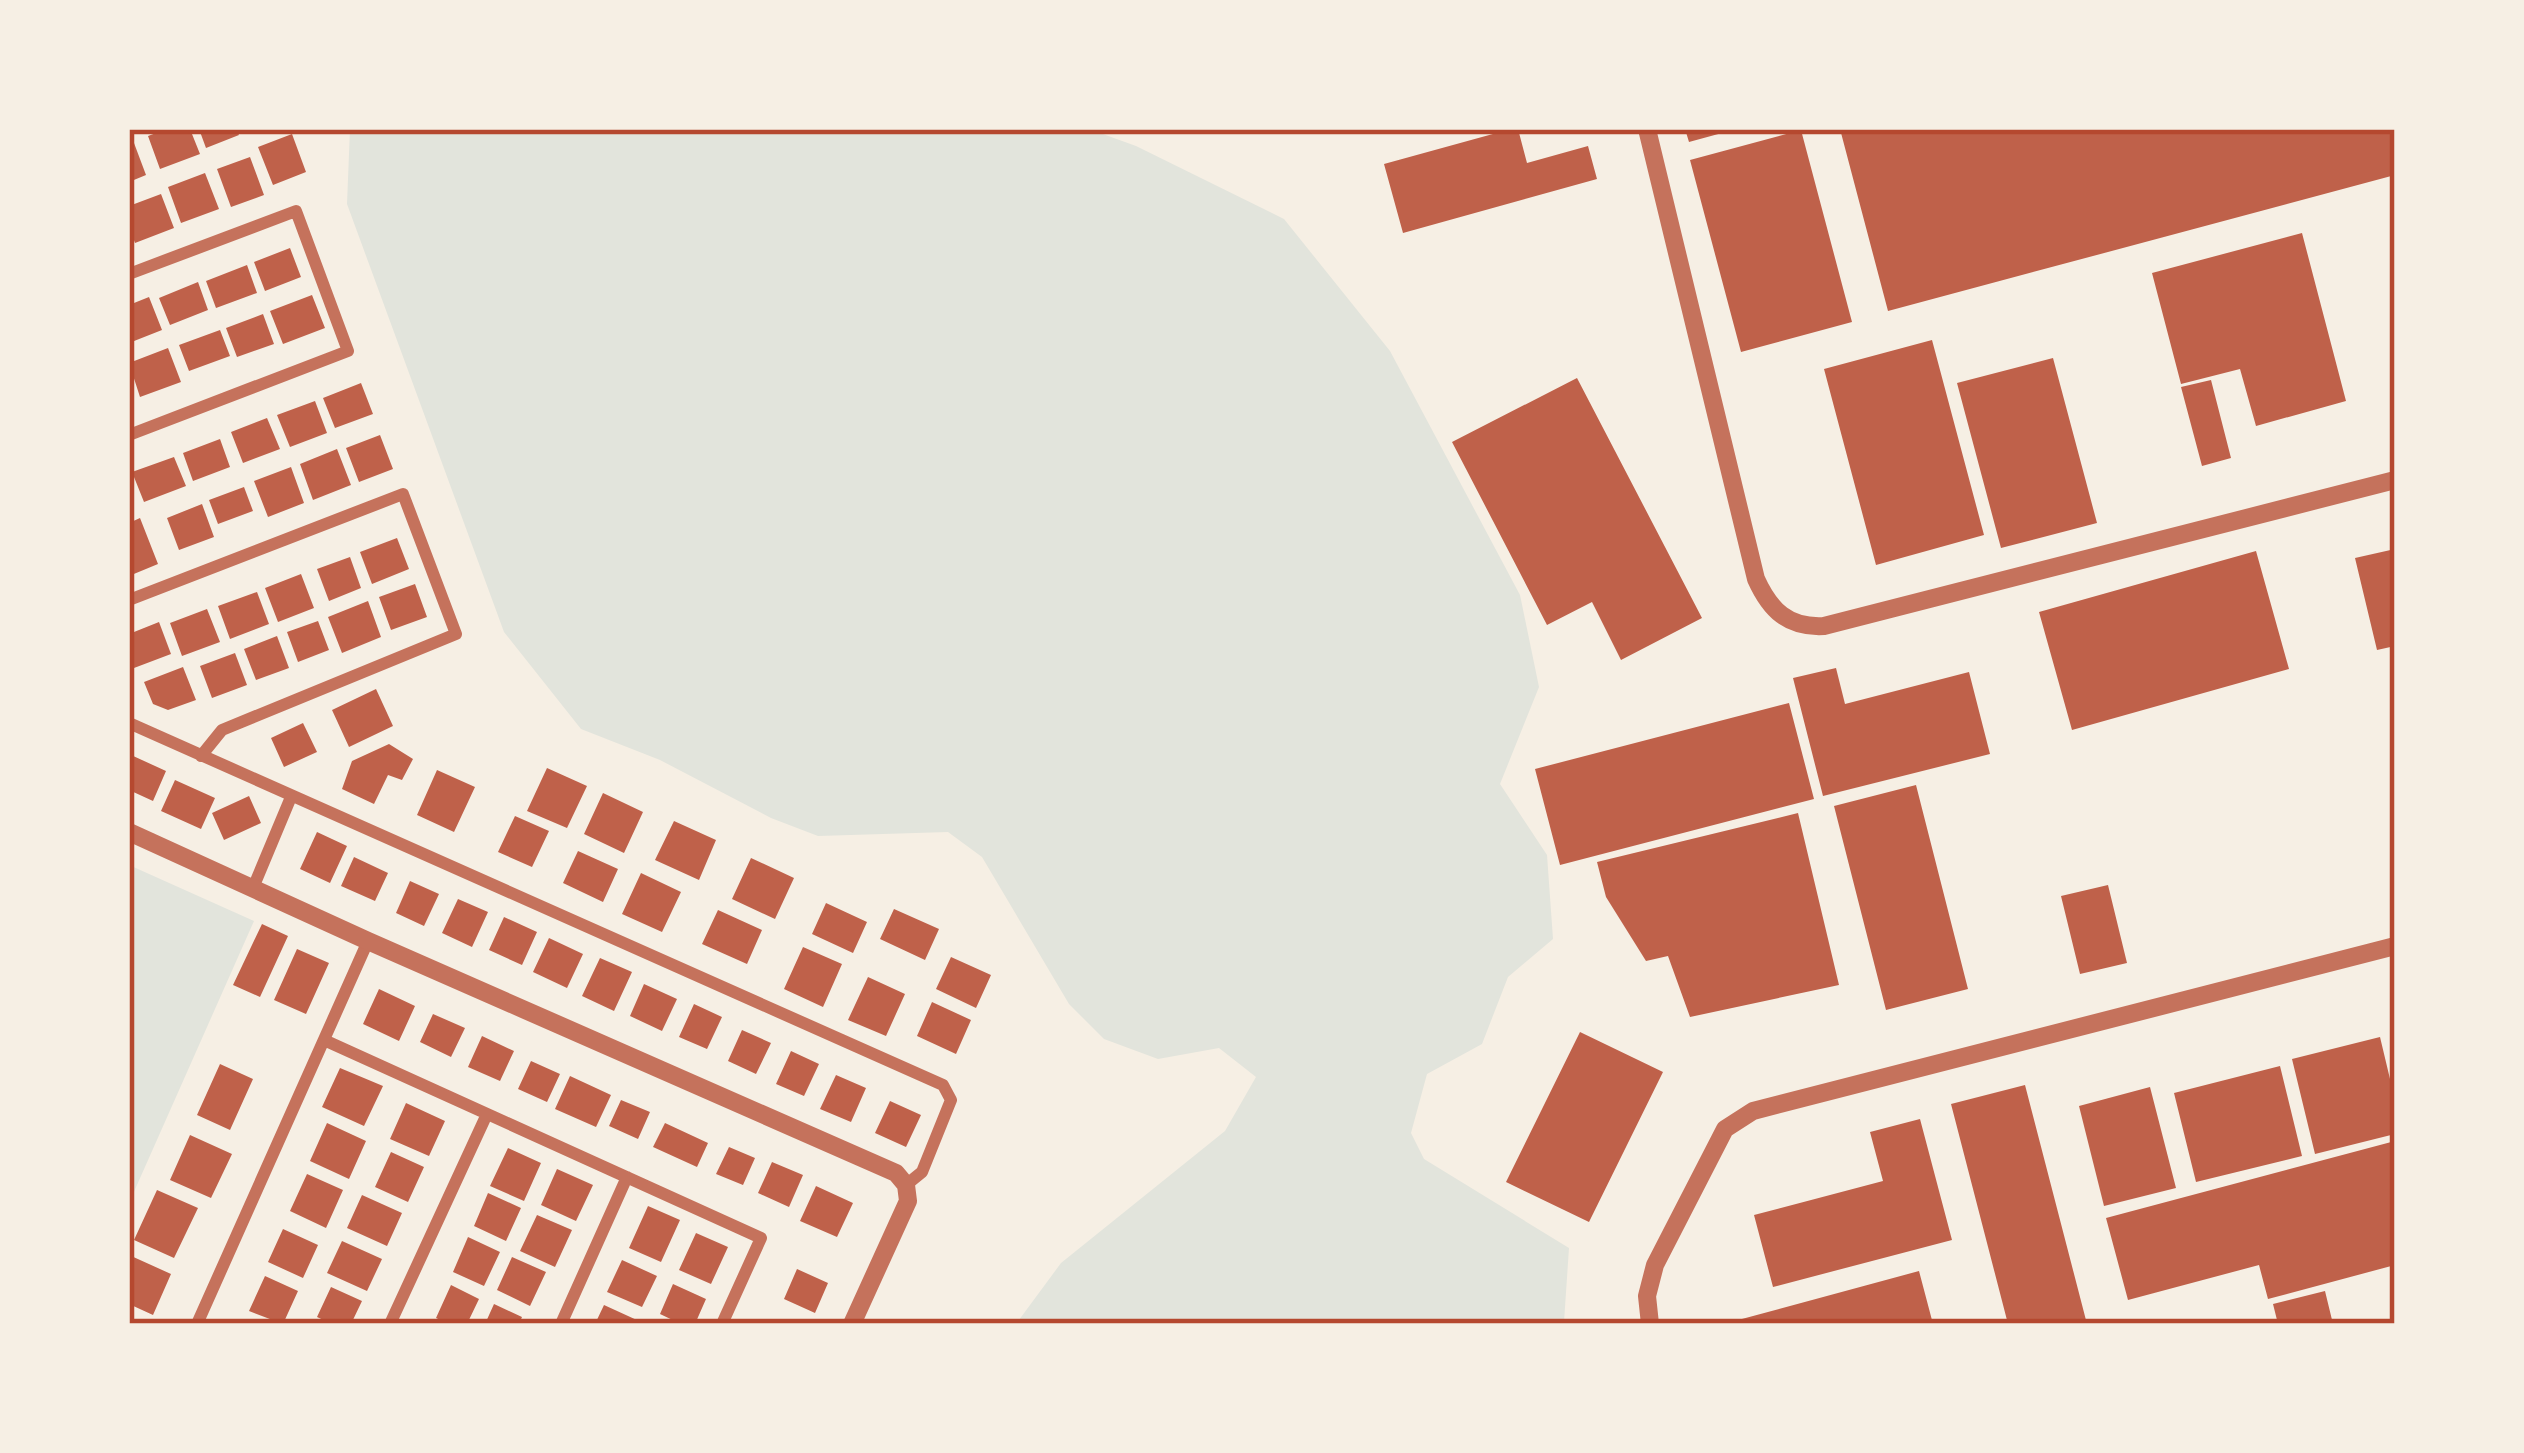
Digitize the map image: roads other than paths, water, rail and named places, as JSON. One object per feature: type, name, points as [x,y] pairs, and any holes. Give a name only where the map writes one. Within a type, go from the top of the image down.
[{"type":"street","points":[[1647,129],[1756,579],[1768,604],[1802,628],[2395,480]]},
{"type":"street","points":[[129,274],[296,211],[348,351],[129,435]]},
{"type":"street","points":[[129,600],[403,494],[456,634],[222,730],[201,756]]},
{"type":"street","points":[[129,723],[943,1084],[951,1100],[922,1172],[906,1185]]},
{"type":"street","points":[[253,888],[291,797]]},
{"type":"street","points":[[129,832],[896,1172],[906,1185],[908,1201],[852,1324]]},
{"type":"street","points":[[196,1324],[368,941]]},
{"type":"street","points":[[1649,1324],[1647,1296],[1654,1264],[1725,1129],[1753,1111],[2395,946]]},
{"type":"street","points":[[324,1040],[761,1238],[722,1324]]},
{"type":"street","points":[[390,1324],[487,1114]]},
{"type":"street","points":[[561,1324],[627,1177]]}]
